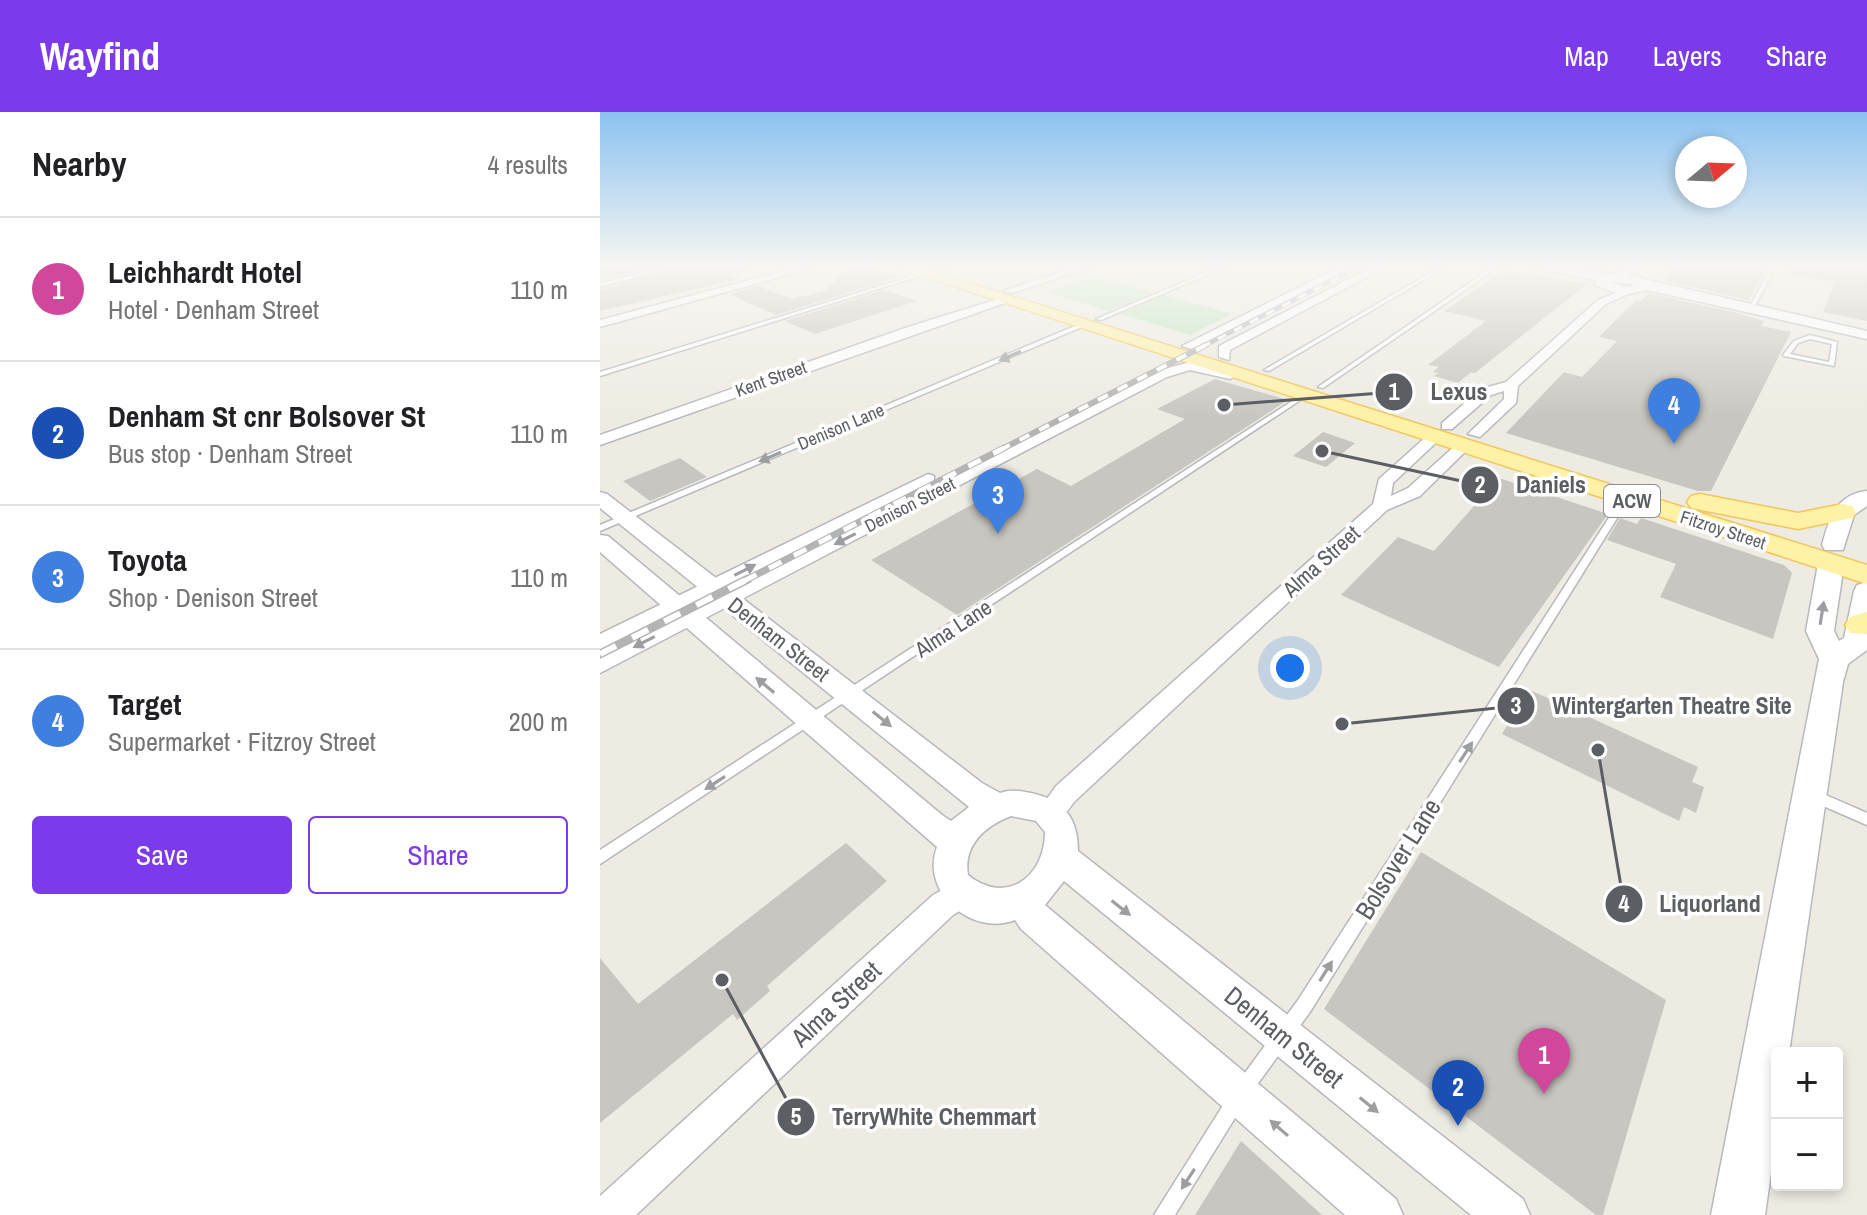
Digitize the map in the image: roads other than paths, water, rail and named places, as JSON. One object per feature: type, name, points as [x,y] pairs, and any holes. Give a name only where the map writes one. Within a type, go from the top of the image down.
[{"type":"main road","name":"Fitzroy Street","points":[[1069,315],[1225,357],[1269,377]]},
{"type":"main road","name":"Fitzroy Street","points":[[1090,322],[1167,351],[1269,377],[1455,436],[1684,499],[1832,555],[1867,575]]},
{"type":"main road","name":"Fitzroy Street","points":[[1455,436],[1625,499],[1832,555],[1867,555]]},
{"type":"main road","points":[[1684,499],[1798,521],[1860,500]]},
{"type":"main road","points":[[1738,1215],[1834,659],[1820,631],[1832,555],[1860,500]]},
{"type":"main road","points":[[1834,659],[1857,643],[1864,624],[1867,591]]},
{"type":"street","points":[[600,324],[632,315]]},
{"type":"street","name":"Kent Street","points":[[600,440],[950,315]]},
{"type":"street","points":[[1188,346],[1249,315]]},
{"type":"street","points":[[1225,357],[1223,349],[1287,315]]},
{"type":"street","name":"Alma Street","points":[[1050,813],[1065,794],[1381,506],[1414,492],[1486,392],[1511,385],[1587,315]]},
{"type":"street","points":[[1784,315],[1867,328]]},
{"type":"street","points":[[1818,322],[1867,335]]},
{"type":"street","name":"Denison Street","points":[[719,593],[1163,360],[1167,351]]},
{"type":"street","name":"Denison Street","points":[[600,643],[681,612],[1171,370],[1195,366],[1269,377]]},
{"type":"street","name":"Alma Street","points":[[1381,506],[1385,482],[1511,400],[1511,385]]},
{"type":"street","name":"Denham Street","points":[[600,498],[612,523],[719,593],[971,792],[996,807]]},
{"type":"street","name":"Denham Street","points":[[600,541],[931,825],[955,841]]},
{"type":"street","name":"Denison Street","points":[[600,665],[681,612]]},
{"type":"street","points":[[1025,803],[1050,813],[1063,833],[1061,858],[1053,875],[1022,900],[988,906],[961,894],[949,870],[955,841],[966,827],[996,807],[1025,803]]},
{"type":"street","name":"Denham Street","points":[[1061,858],[1507,1215]]},
{"type":"street","name":"Alma Street","points":[[608,1215],[943,905],[961,894]]},
{"type":"street","points":[[1022,900],[1033,917],[1380,1215]]},
{"type":"lane","points":[[600,374],[785,315]]},
{"type":"lane","name":"Denison Lane","points":[[612,523],[1106,315]]},
{"type":"lane","points":[[1269,377],[1367,315]]},
{"type":"lane","name":"Alma Lane","points":[[600,858],[1424,315]]},
{"type":"lane","points":[[1810,337],[1835,343],[1832,365],[1786,355],[1796,342],[1810,337],[1818,322]]},
{"type":"lane","name":"Bolsover Lane","points":[[1164,1215],[1240,1094],[1283,1036],[1625,499]]},
{"type":"lane","points":[[1809,793],[1867,819]]},
{"type":"railway","points":[[1202,347],[1264,315]]},
{"type":"railway","points":[[1000,450],[1206,345]]},
{"type":"railway","points":[[744,581],[1004,448]]},
{"type":"railway","points":[[600,654],[748,579]]},
{"type":"place","name":"Lexus","points":[[1224,405]]},
{"type":"place","name":"Target","points":[[1674,444]]},
{"type":"place","name":"Daniels","points":[[1322,451]]},
{"type":"place","name":"Toyota","points":[[998,534]]},
{"type":"place","name":"Wintergarten Theatre Site","points":[[1342,724]]},
{"type":"place","name":"Liquorland","points":[[1598,750]]},
{"type":"place","name":"TerryWhite Chemmart","points":[[722,980]]},
{"type":"place","name":"Leichhardt Hotel","points":[[1544,1094]]},
{"type":"place","name":"Denham St cnr Bolsover St","points":[[1458,1126]]}]
